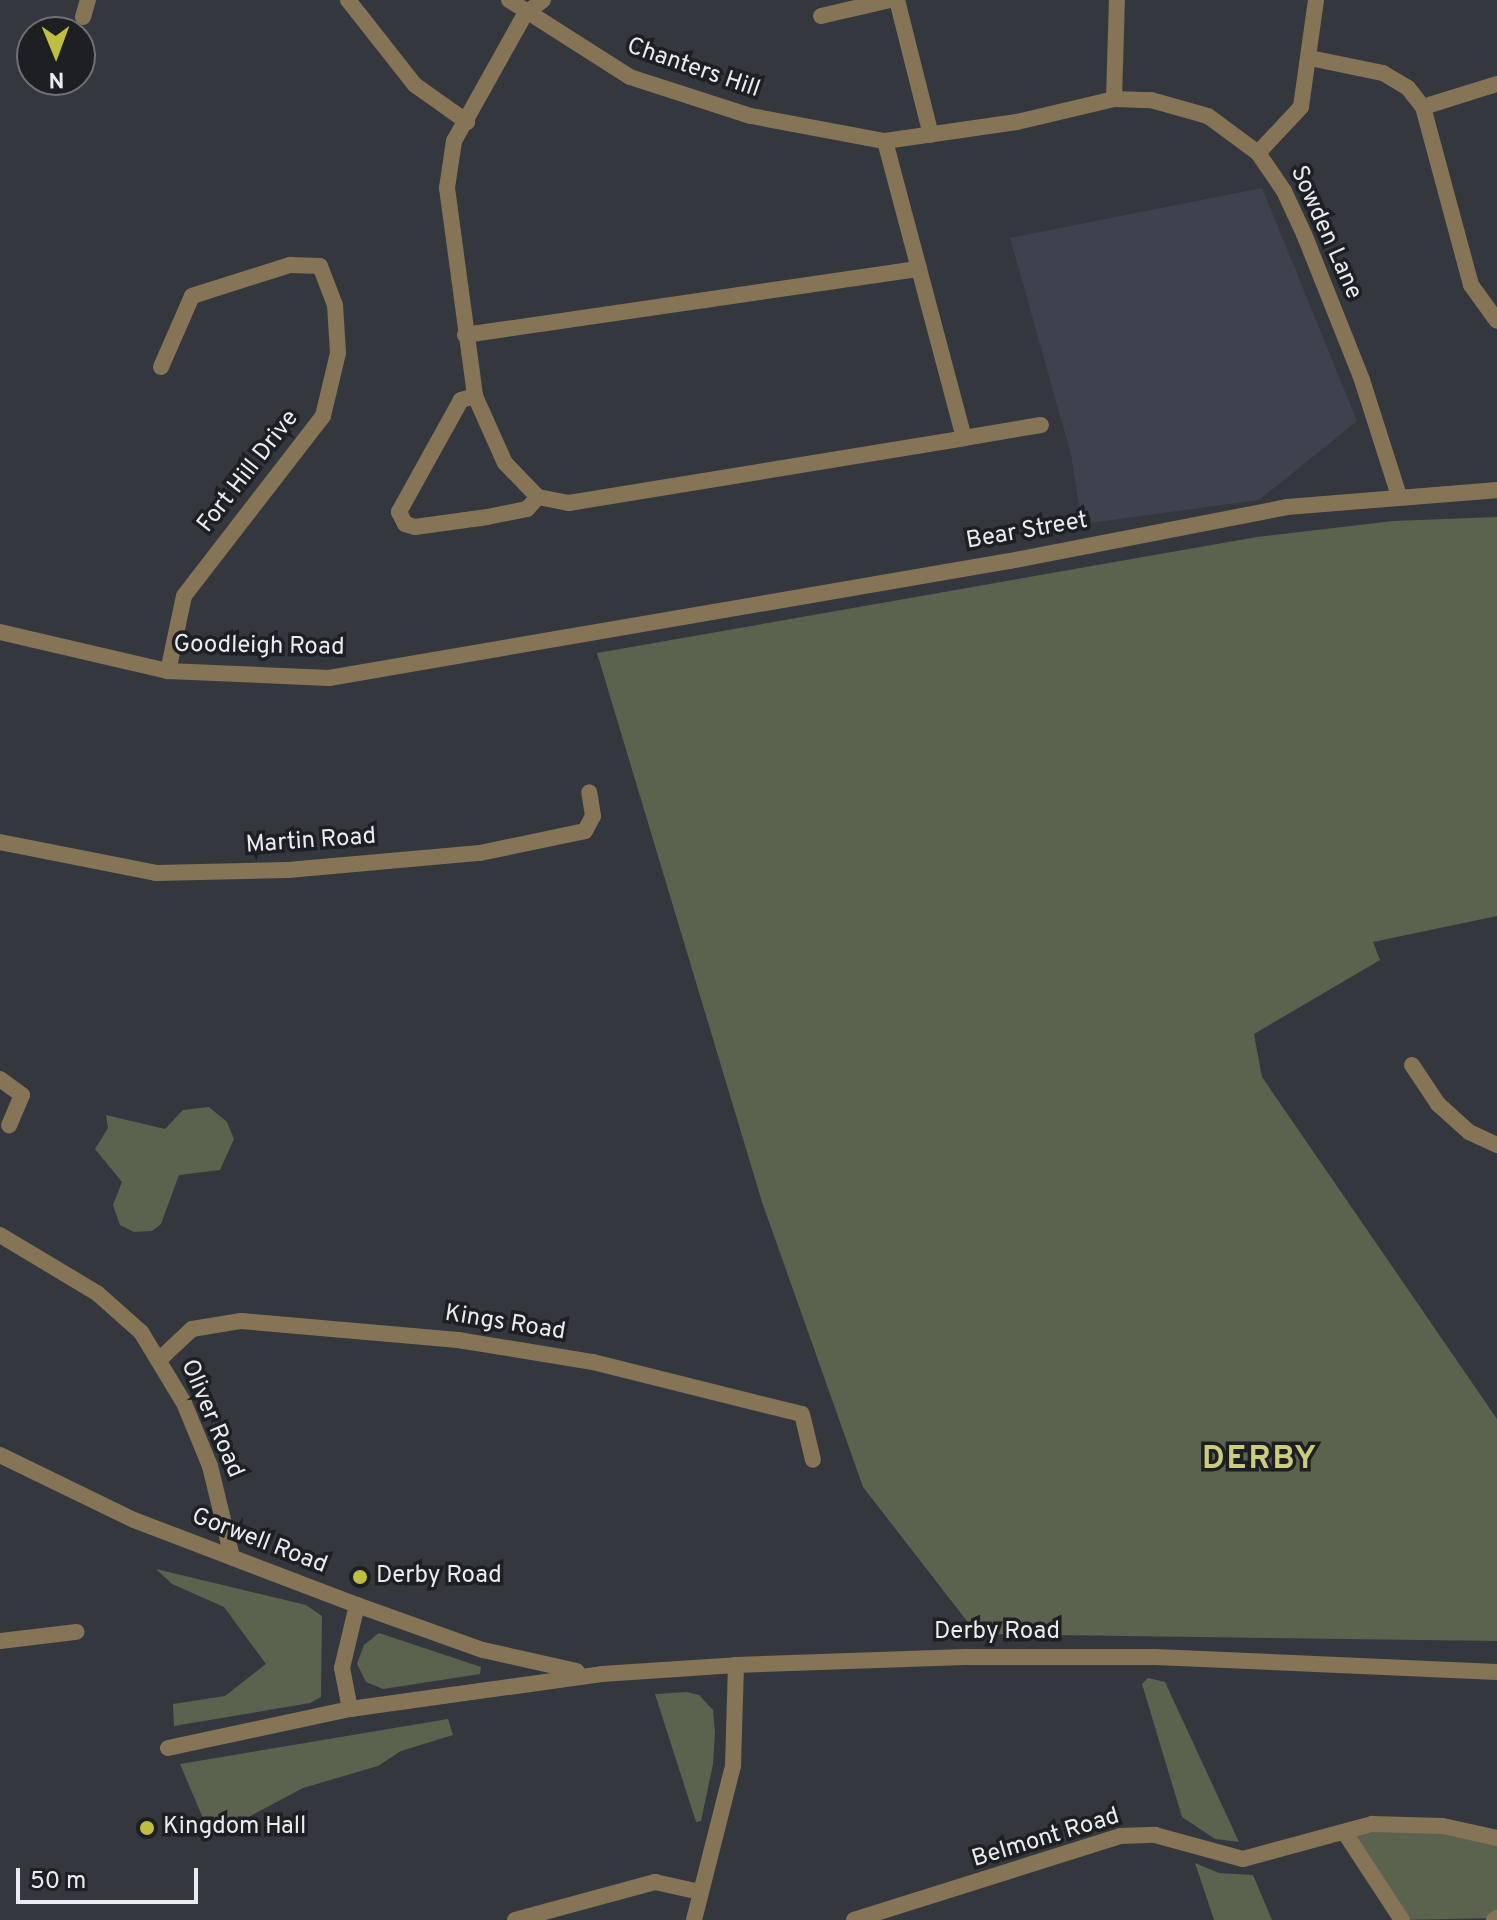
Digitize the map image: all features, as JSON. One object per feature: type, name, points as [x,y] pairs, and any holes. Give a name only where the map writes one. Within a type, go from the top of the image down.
[{"type":"street","points":[[348,0],[415,85],[467,122]]},
{"type":"street","points":[[509,0],[525,14]]},
{"type":"street","points":[[543,0],[525,14],[454,141],[447,188],[475,396],[505,463],[538,497],[569,503],[1041,425]]},
{"type":"street","points":[[821,16],[890,0]]},
{"type":"street","points":[[897,0],[931,135]]},
{"type":"street","points":[[1114,99],[1117,0]]},
{"type":"street","name":"Sowden Lane","points":[[1316,0],[1301,107],[1258,153],[1284,191],[1304,234],[1362,380],[1399,496]]},
{"type":"street","name":"Chanters Hill","points":[[525,14],[630,77],[751,116],[885,141],[1114,99],[1184,106],[1230,129],[1258,153]]},
{"type":"street","points":[[1310,58],[1383,73],[1408,88],[1423,107],[1471,285],[1497,321]]},
{"type":"street","points":[[1423,107],[1497,84]]},
{"type":"street","points":[[885,141],[964,438]]},
{"type":"street","name":"Fort Hill Drive","points":[[161,367],[192,296],[290,265],[320,266],[335,305],[338,353],[323,416],[184,596],[168,671]]},
{"type":"street","points":[[465,335],[919,269]]},
{"type":"street","points":[[475,396],[461,400],[406,499],[399,512],[405,524],[415,527],[527,509],[538,497]]},
{"type":"street","name":"Bear Street","points":[[567,637],[1287,507],[1497,490]]},
{"type":"street","name":"Goodleigh Road","points":[[0,632],[168,671],[329,678],[567,637]]},
{"type":"street","name":"Martin Road","points":[[0,842],[156,873],[288,870],[480,853],[585,831],[593,816],[589,792]]},
{"type":"street","points":[[1412,1065],[1438,1104],[1469,1132],[1497,1145]]},
{"type":"street","points":[[0,1079],[22,1095],[9,1125]]},
{"type":"street","name":"Oliver Road","points":[[0,1235],[97,1293],[141,1332],[160,1359],[210,1466],[232,1557]]},
{"type":"street","name":"Kings Road","points":[[160,1359],[192,1329],[228,1322],[318,1325],[458,1340],[593,1362],[802,1414],[813,1460]]},
{"type":"street","name":"Gorwell Road","points":[[0,1455],[134,1520],[357,1605],[512,1659],[602,1674]]},
{"type":"street","points":[[350,1709],[342,1668],[357,1605]]},
{"type":"street","points":[[0,1641],[76,1632]]},
{"type":"street","name":"Derby Road","points":[[168,1748],[350,1709],[602,1674],[736,1665],[965,1657],[1155,1657],[1497,1672]]},
{"type":"street","points":[[694,1920],[733,1766],[736,1665]]},
{"type":"street","name":"Belmont Road","points":[[854,1920],[1120,1836],[1155,1835],[1243,1859],[1372,1824],[1443,1826],[1497,1838]]},
{"type":"street","points":[[1345,1833],[1402,1920]]},
{"type":"street","points":[[515,1920],[655,1882],[700,1892]]},
{"type":"shaded area","points":[[1262,188],[1357,421],[1259,500],[1082,524],[1071,454],[1010,238]]},
{"type":"green space","points":[[1497,517],[1497,916],[1373,942],[1380,960],[1254,1034],[1262,1077],[1497,1419],[1497,1641],[977,1634],[863,1487],[762,1202],[597,653],[1257,537],[1393,521]]},
{"type":"green space","points":[[209,1107],[227,1122],[234,1139],[220,1170],[179,1175],[161,1224],[152,1231],[134,1232],[120,1225],[113,1205],[122,1182],[95,1149],[108,1128],[106,1115],[165,1129],[183,1110]]},
{"type":"green space","points":[[156,1569],[306,1605],[322,1616],[321,1697],[310,1703],[174,1726],[173,1704],[225,1696],[266,1664],[224,1607],[172,1584]]},
{"type":"green space","points":[[379,1633],[481,1667],[480,1674],[383,1689],[366,1682],[357,1664],[364,1645]]},
{"type":"green space","points":[[1148,1678],[1165,1682],[1239,1842],[1215,1839],[1182,1817],[1142,1684]]},
{"type":"green space","points":[[687,1692],[699,1695],[713,1710],[715,1732],[713,1764],[701,1821],[696,1822],[655,1694]]},
{"type":"green space","points":[[448,1719],[453,1735],[401,1751],[378,1766],[303,1788],[211,1837],[180,1764]]},
{"type":"green space","points":[[1371,1825],[1497,1839],[1497,1918],[1403,1920],[1346,1834]]},
{"type":"green space","points":[[1195,1863],[1219,1873],[1253,1875],[1272,1920],[1214,1920]]},
{"type":"place","name":"Derby Road","points":[[360,1577]]},
{"type":"place","name":"Kingdom Hall","points":[[147,1828]]},
{"type":"district","name":"DERBY","points":[[1260,1460]]}]
